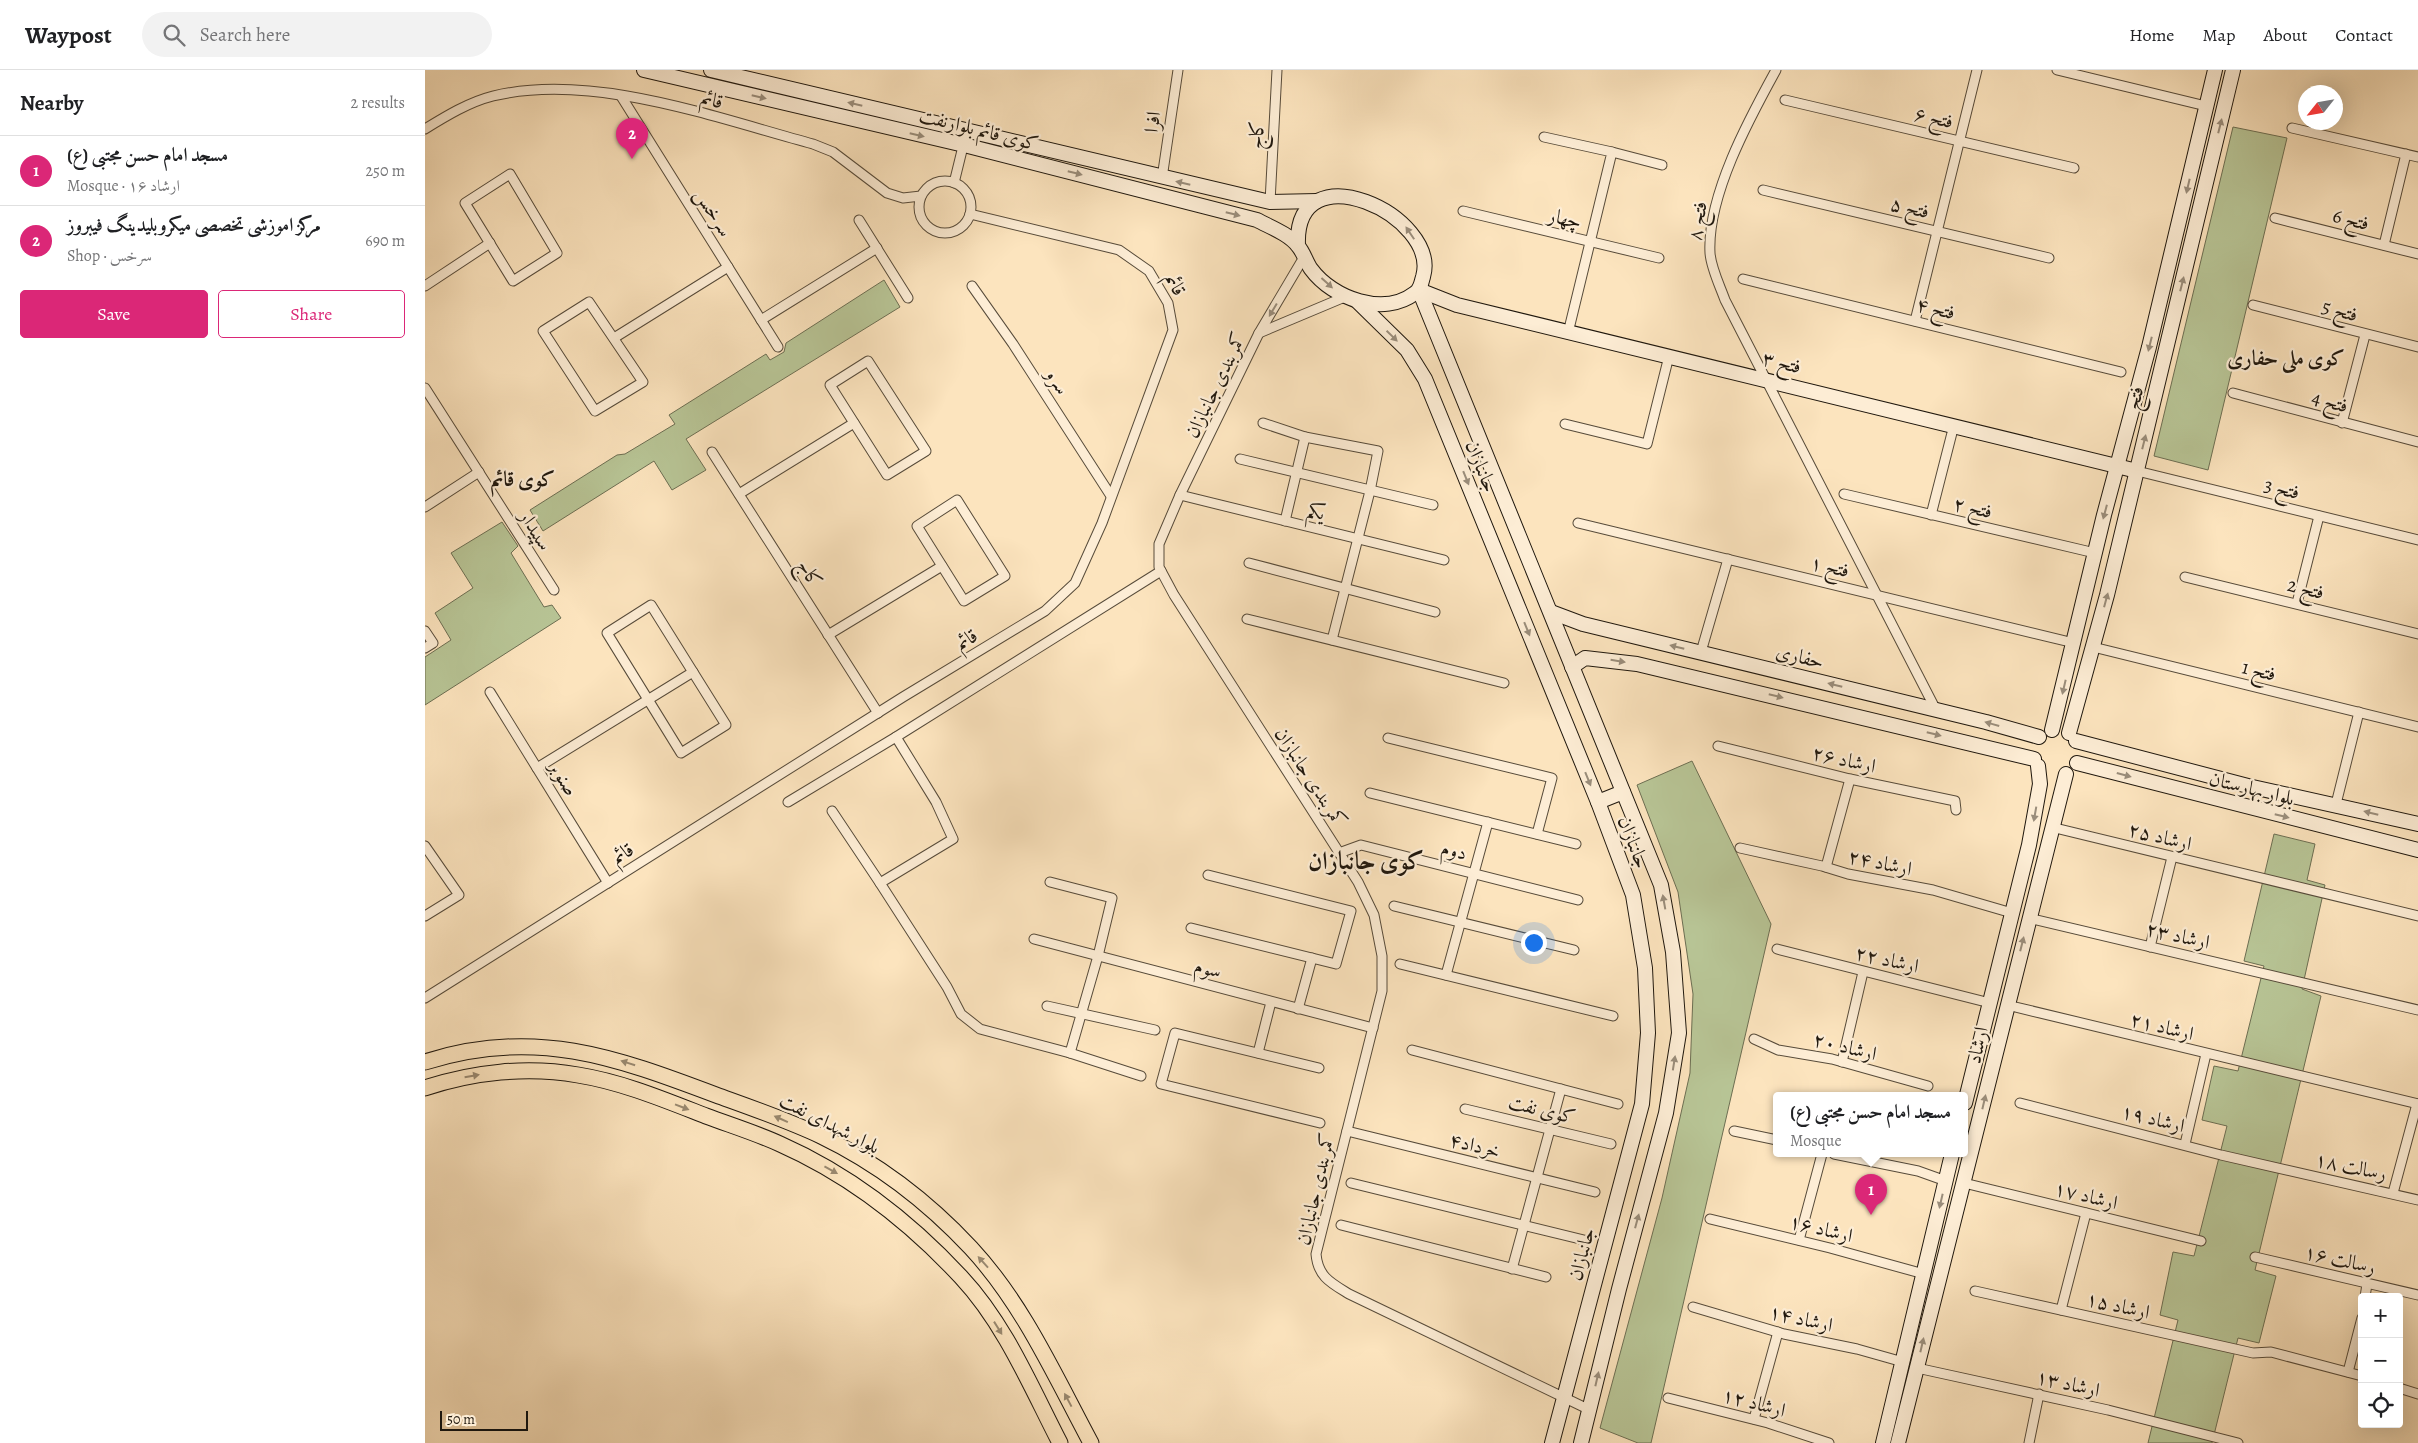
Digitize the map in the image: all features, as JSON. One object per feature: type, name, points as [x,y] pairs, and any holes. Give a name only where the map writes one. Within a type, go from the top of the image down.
[{"type":"main road","name":"بلوار شهدای نفت","points":[[425,1062],[455,1053],[512,1046],[575,1050],[617,1059],[771,1114],[822,1136],[857,1156],[891,1178],[943,1220],[993,1273],[1040,1346],[1091,1443]]},
{"type":"main road","name":"بلوار شهدای نفت","points":[[425,1088],[449,1080],[483,1074],[529,1072],[578,1075],[650,1095],[778,1143],[843,1176],[915,1231],[962,1278],[1000,1330],[1037,1395],[1060,1443]]},
{"type":"street","name":"کوی قائم بلوارنفت","points":[[644,70],[963,145],[1257,220],[1301,251]]},
{"type":"street","name":"کوی قائم بلوارنفت","points":[[711,70],[1270,202],[1317,201]]},
{"type":"street","name":"افرا","points":[[1162,178],[1178,70]]},
{"type":"street","name":"کاج","points":[[1270,202],[1277,70]]},
{"type":"street","name":"فتح ۸","points":[[1776,70],[1739,143],[1720,193],[1710,228],[1710,255],[1725,300],[1936,710]]},
{"type":"street","points":[[1915,321],[1977,70]]},
{"type":"street","points":[[2057,70],[2207,106]]},
{"type":"street","name":"فتح","points":[[2052,730],[2095,553],[2149,347],[2215,70]]},
{"type":"street","name":"فتح","points":[[2073,737],[2093,647],[2233,70]]},
{"type":"street","name":"قائم","points":[[425,129],[460,108],[491,96],[527,90],[570,88],[621,96],[690,111],[813,144],[833,152],[887,194],[903,198],[921,196]]},
{"type":"street","name":"سرخس","points":[[621,96],[778,346]]},
{"type":"street","name":"فتح ۶","points":[[1785,100],[2074,168]]},
{"type":"street","points":[[2292,128],[2418,157]]},
{"type":"street","points":[[953,183],[967,130]]},
{"type":"street","points":[[1544,137],[1662,165]]},
{"type":"street","points":[[1568,333],[1612,152]]},
{"type":"street","points":[[2384,245],[2406,154]]},
{"type":"street","points":[[511,174],[557,253],[513,281],[490,243],[465,203],[511,174]]},
{"type":"street","points":[[942,181],[953,183],[965,191],[969,198],[970,214],[961,228],[945,233],[937,232],[923,222],[920,213],[921,196],[934,183],[942,181]]},
{"type":"street","name":"فتح ۵","points":[[1763,190],[2049,258]]},
{"type":"street","points":[[1334,197],[1350,197],[1369,202],[1389,212],[1406,227],[1420,249],[1425,270],[1419,290],[1409,298],[1394,303],[1379,304],[1352,299],[1332,289],[1311,270],[1301,251],[1297,229],[1304,213],[1317,201],[1334,197]]},
{"type":"street","name":"چهار","points":[[1463,211],[1659,258]]},
{"type":"street","name":"قائم","points":[[425,998],[878,713],[1045,611],[1075,583],[1102,523],[1173,330],[1168,303],[1149,271],[1119,250],[970,214]]},
{"type":"street","name":"فتح 6","points":[[2275,218],[2418,254]]},
{"type":"street","points":[[859,220],[908,298]]},
{"type":"street","points":[[425,286],[490,243]]},
{"type":"street","points":[[761,320],[877,248]]},
{"type":"street","points":[[1259,333],[1301,251]]},
{"type":"street","points":[[614,338],[728,267]]},
{"type":"street","name":"فتح ۴","points":[[1743,279],[2121,372]]},
{"type":"street","name":"سرو","points":[[972,286],[1013,344],[1111,496]]},
{"type":"street","name":"فتح ۳","points":[[1419,290],[1457,305],[1568,333],[2137,470]]},
{"type":"street","name":"جانبازان","points":[[1419,290],[1661,885],[1673,952],[1679,1032],[1666,1113],[1619,1289],[1581,1443]]},
{"type":"street","name":"جانبازان","points":[[1352,299],[1407,350],[1425,378],[1598,802],[1633,895],[1645,968],[1647,1033],[1642,1104],[1552,1443]]},
{"type":"street","name":"کمربندی جانبازان","points":[[1352,299],[1259,333],[1180,495],[1159,544],[1161,571],[1174,595],[1358,882],[1374,915],[1382,956],[1382,991],[1316,1254],[1317,1265],[1325,1280],[1349,1294],[1589,1410]]},
{"type":"street","points":[[589,302],[614,338],[643,382],[595,411],[543,331],[589,302]]},
{"type":"street","name":"فتح 5","points":[[2253,305],[2418,348]]},
{"type":"street","points":[[2342,423],[2365,335]]},
{"type":"street","points":[[1565,424],[1647,444],[1669,356]]},
{"type":"street","points":[[868,361],[926,451],[887,475],[854,424],[830,385],[868,361]]},
{"type":"street","name":"سپیدار","points":[[425,388],[554,590]]},
{"type":"street","name":"فتح 4","points":[[2233,393],[2418,442]]},
{"type":"street","points":[[1263,423],[1305,437],[1378,451],[1371,490],[1332,640]]},
{"type":"street","points":[[739,494],[854,424]]},
{"type":"street","points":[[1931,514],[1954,425]]},
{"type":"street","points":[[1285,521],[1298,473],[1305,437]]},
{"type":"street","name":"کاج","points":[[712,452],[878,713]]},
{"type":"street","points":[[1240,459],[1433,506]]},
{"type":"street","name":"فتح 3","points":[[2137,470],[2418,540]]},
{"type":"street","points":[[425,507],[479,472]]},
{"type":"street","name":"فتح ۲","points":[[1843,494],[2095,553]]},
{"type":"street","name":"یکم","points":[[1180,495],[1444,560]]},
{"type":"street","points":[[957,500],[1005,576],[964,601],[942,566],[917,526],[957,500]]},
{"type":"street","points":[[2297,603],[2319,516]]},
{"type":"street","name":"فتح ۱","points":[[1578,523],[2074,643]]},
{"type":"street","points":[[1701,652],[1728,559]]},
{"type":"street","points":[[1249,563],[1435,612]]},
{"type":"street","points":[[828,635],[942,566]]},
{"type":"street","points":[[788,802],[896,737],[1161,571]]},
{"type":"street","name":"فتح 2","points":[[2185,576],[2418,634]]},
{"type":"street","points":[[651,605],[693,672],[727,725],[681,753],[607,633],[651,605]]},
{"type":"street","name":"حفاری","points":[[1551,612],[1583,624],[2039,737]]},
{"type":"street","points":[[1247,619],[1504,682]]},
{"type":"street","points":[[425,631],[429,646]]},
{"type":"street","name":"فتح 1","points":[[2093,647],[2418,727]]},
{"type":"street","points":[[1572,667],[1585,658],[1637,664],[2036,762],[2051,775],[2066,774],[2077,763],[2079,756],[2073,737],[2052,730],[2039,737],[2035,744],[2036,762]]},
{"type":"street","points":[[537,768],[693,672]]},
{"type":"street","name":"صنوبر","points":[[490,692],[608,883]]},
{"type":"street","points":[[2336,804],[2359,712]]},
{"type":"street","points":[[880,884],[953,839],[936,802],[896,737]]},
{"type":"street","name":"بلوار بهارستان","points":[[2073,737],[2248,786],[2336,804],[2418,824]]},
{"type":"street","points":[[1388,738],[1552,778],[1537,834]]},
{"type":"street","name":"ارشاد ۲۶","points":[[1718,746],[1850,780],[1955,801],[1956,810]]},
{"type":"street","name":"ارشاد","points":[[1968,1092],[2031,832],[2040,784],[2036,762]]},
{"type":"street","name":"بلوار بهارستان","points":[[2077,763],[2418,850]]},
{"type":"street","name":"ارشاد","points":[[1898,1443],[2028,918],[2066,774]]},
{"type":"street","points":[[1826,867],[1850,780]]},
{"type":"street","points":[[1370,792],[1576,844]]},
{"type":"street","points":[[1598,802],[1623,792]]},
{"type":"street","points":[[832,812],[947,987],[961,1014],[980,1029],[1141,1076]]},
{"type":"street","points":[[1446,975],[1487,822]]},
{"type":"street","name":"ارشاد ۲۵","points":[[2051,828],[2418,916]]},
{"type":"street","name":"دوم","points":[[1339,853],[1361,845],[1578,900]]},
{"type":"street","points":[[425,846],[459,895],[425,916]]},
{"type":"street","name":"ارشاد ۲۴","points":[[1741,848],[1826,867],[1848,874],[1933,890],[2012,913]]},
{"type":"street","points":[[2150,947],[2172,857]]},
{"type":"street","points":[[1191,928],[1336,964],[1351,911],[1208,875]]},
{"type":"street","points":[[1050,882],[1112,898],[1098,956],[1070,1054]]},
{"type":"street","points":[[1394,906],[1574,950]]},
{"type":"street","points":[[2012,913],[2028,918]]},
{"type":"street","name":"ارشاد ۲۳","points":[[2028,918],[2418,1010]]},
{"type":"street","name":"سوم","points":[[1034,939],[1373,1028]]},
{"type":"street","name":"ارشاد ۲۲","points":[[1777,949],[1990,1003]]},
{"type":"street","points":[[1298,1009],[1312,958]]},
{"type":"street","points":[[1400,964],[1613,1016]]},
{"type":"street","points":[[1842,1062],[1863,972]]},
{"type":"street","points":[[1258,1054],[1271,1002]]},
{"type":"street","name":"ارشاد ۲۱","points":[[2007,1005],[2417,1104]]},
{"type":"street","points":[[1047,1006],[1155,1030]]},
{"type":"street","points":[[1319,1068],[1175,1033],[1161,1084],[1320,1123]]},
{"type":"street","name":"ارشاد ۲۰","points":[[1754,1039],[1778,1050],[1842,1062],[1928,1086]]},
{"type":"street","points":[[1412,1050],[1618,1104]]},
{"type":"street","points":[[2185,1144],[2206,1054]]},
{"type":"street","points":[[1512,1268],[1561,1089]]},
{"type":"street","name":"ارشاد ۱۹","points":[[2020,1103],[2277,1168]]},
{"type":"street","points":[[2393,1193],[2417,1104]]},
{"type":"street","name":"کوی نفت","points":[[1465,1109],[1611,1144]]},
{"type":"street","points":[[1734,1130],[1773,1139]]},
{"type":"street","name":"خرداد۴","points":[[1347,1131],[1595,1192]]},
{"type":"street","points":[[1799,1240],[1821,1157]]},
{"type":"street","points":[[1849,1157],[1918,1171],[1946,1181]]},
{"type":"street","points":[[1883,1443],[1951,1157]]},
{"type":"street","name":"رسالت ۱۸","points":[[2277,1168],[2418,1200]]},
{"type":"street","points":[[1351,1183],[1584,1240]]},
{"type":"street","name":"ارشاد ۱۷","points":[[1963,1183],[2201,1241]]},
{"type":"street","points":[[2061,1310],[2086,1213]]},
{"type":"street","name":"ارشاد ۱۶","points":[[1710,1219],[1799,1240],[1924,1274]]},
{"type":"street","points":[[1341,1225],[1546,1277]]},
{"type":"street","points":[[1934,1229],[1950,1234]]},
{"type":"street","name":"رسالت ۱۶","points":[[2255,1257],[2418,1295]]},
{"type":"street","points":[[2366,1293],[2367,1284]]},
{"type":"street","name":"ارشاد ۱۵","points":[[1975,1291],[2253,1353],[2271,1352],[2358,1375]]},
{"type":"street","name":"ارشاد ۱۴","points":[[1693,1307],[1778,1332],[1857,1349],[1903,1362]]},
{"type":"street","points":[[1754,1419],[1778,1332]]},
{"type":"street","points":[[2348,1372],[2358,1333]]},
{"type":"street","name":"ارشاد ۱۳","points":[[1917,1368],[2039,1394],[2239,1443]]},
{"type":"street","points":[[2403,1389],[2418,1394]]},
{"type":"street","points":[[2029,1443],[2039,1394]]},
{"type":"street","name":"ارشاد ۱۲","points":[[1668,1398],[1754,1419],[1829,1443]]},
{"type":"street","points":[[1892,1406],[1907,1409]]},
{"type":"green space","points":[[2233,127],[2287,138],[2208,470],[2154,456]]},
{"type":"green space","points":[[884,280],[900,307],[686,439],[706,470],[672,490],[654,461],[543,531],[530,510],[617,455],[625,454],[675,424],[669,415],[766,354],[770,360],[784,352],[786,343]]},
{"type":"green space","points":[[502,522],[518,546],[511,553],[544,607],[552,605],[561,618],[425,705],[425,657],[451,640],[435,613],[473,588],[451,553]]},
{"type":"green space","points":[[1692,761],[1771,924],[1651,1443],[1638,1443],[1600,1428],[1662,1198],[1690,1073],[1693,994],[1678,892],[1637,785]]},
{"type":"green space","points":[[2274,834],[2315,844],[2307,880],[2325,885],[2302,989],[2321,996],[2255,1270],[2276,1276],[2259,1343],[2238,1338],[2212,1443],[2148,1443],[2178,1320],[2160,1315],[2173,1252],[2194,1256],[2227,1126],[2202,1120],[2214,1066],[2238,1071],[2264,966],[2244,961]]},
{"type":"place","name":"مرکز اموزشی تخصصی میکروبلیدینگ فیبروز","points":[[632,159]]},
{"type":"place","name":"مسجد امام حسن مجتبی (ع)","points":[[1871,1215]]},
{"type":"district","name":"کوی ملی حفاری","points":[[2286,358]]},
{"type":"district","name":"کوی قائم","points":[[523,479]]},
{"type":"district","name":"کوی جانبازان","points":[[1366,860]]}]
